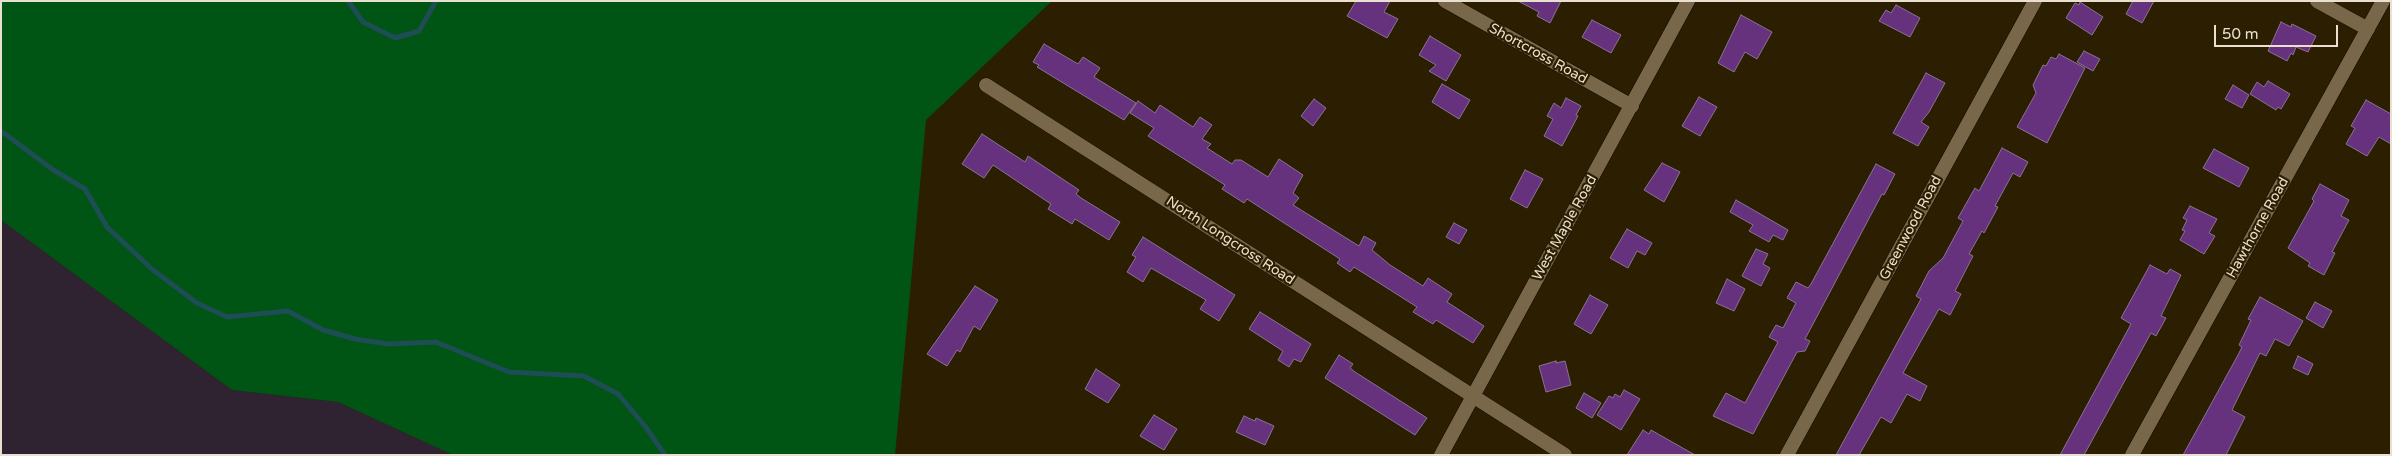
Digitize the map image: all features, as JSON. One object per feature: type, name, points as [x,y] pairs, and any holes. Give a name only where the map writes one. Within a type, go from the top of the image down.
[{"type":"street","name":"Shortcross Road","points":[[1445,1],[1632,106]]},
{"type":"street","name":"West Maple Road","points":[[1441,455],[1688,1]]},
{"type":"street","name":"Greenwood Road","points":[[1787,455],[2035,1]]},
{"type":"street","points":[[2317,1],[2368,29]]},
{"type":"street","name":"Hawthorne Road","points":[[2132,455],[2383,1]]},
{"type":"street","name":"North Longcross Road","points":[[986,86],[1565,455]]},
{"type":"shaded area","points":[[1,220],[232,390],[338,402],[453,455],[1,455]]},
{"type":"green space","points":[[1,1],[1052,1],[926,120],[895,455],[453,455],[338,402],[232,390],[1,220]]},
{"type":"building","points":[[1356,1],[1390,1],[1384,12],[1398,19],[1387,38],[1347,16]]},
{"type":"building","points":[[1518,1],[1561,1],[1550,23],[1537,16],[1539,12]]},
{"type":"building","points":[[2133,1],[2154,1],[2142,23],[2126,14]]},
{"type":"building","points":[[2080,2],[2103,17],[2092,35],[2066,18],[2075,3],[2079,5]]},
{"type":"building","points":[[1896,5],[1920,18],[1910,37],[1879,21],[1886,10],[1891,13]]},
{"type":"building","points":[[1741,15],[1772,32],[1757,59],[1745,52],[1734,72],[1718,63]]},
{"type":"building","points":[[1592,20],[1621,35],[1611,53],[1582,37]]},
{"type":"building","points":[[2281,22],[2291,27],[2292,24],[2316,36],[2308,52],[2296,47],[2293,55],[2291,53],[2287,61],[2268,51]]},
{"type":"building","points":[[1430,36],[1461,55],[1446,81],[1429,71],[1436,65],[1419,55]]},
{"type":"building","points":[[1044,44],[1078,64],[1083,57],[1100,68],[1094,77],[1136,103],[1124,120],[1037,67],[1039,65],[1033,62]]},
{"type":"building","points":[[2084,51],[2100,59],[2093,71],[2077,62]]},
{"type":"building","points":[[2059,54],[2085,68],[2047,143],[2017,127],[2036,93],[2033,85],[2043,65],[2046,66],[2051,57],[2056,59]]},
{"type":"building","points":[[1926,73],[1945,83],[1929,112],[1921,122],[1929,127],[1918,146],[1893,133]]},
{"type":"building","points":[[2268,81],[2290,94],[2281,109],[2278,107],[2276,110],[2250,94],[2257,82],[2264,87]]},
{"type":"building","points":[[1442,84],[1470,100],[1459,119],[1432,102]]},
{"type":"building","points":[[2233,85],[2249,95],[2242,108],[2225,99]]},
{"type":"building","points":[[1699,97],[1717,107],[1700,136],[1682,126]]},
{"type":"building","points":[[1566,98],[1581,106],[1576,115],[1578,116],[1562,146],[1544,136],[1553,119],[1547,116],[1554,103],[1561,108]]},
{"type":"building","points":[[1314,99],[1326,108],[1313,126],[1301,116]]},
{"type":"building","points":[[2366,100],[2391,114],[2391,144],[2379,137],[2367,156],[2346,144],[2355,128],[2351,126]]},
{"type":"building","points":[[1138,101],[1155,113],[1160,105],[1193,127],[1200,117],[1212,125],[1202,139],[1211,144],[1207,148],[1232,164],[1235,160],[1241,160],[1268,177],[1279,159],[1303,175],[1293,193],[1299,198],[1293,205],[1359,246],[1364,236],[1376,243],[1372,250],[1390,265],[1423,286],[1428,278],[1452,294],[1447,302],[1484,326],[1473,343],[1436,320],[1433,324],[1413,312],[1417,307],[1354,267],[1350,272],[1337,263],[1340,259],[1247,199],[1244,203],[1222,189],[1225,185],[1148,136],[1154,128],[1130,113]]},
{"type":"building","points":[[982,134],[1025,162],[1028,156],[1079,190],[1076,194],[1081,198],[1120,222],[1109,240],[1075,219],[1072,224],[1048,209],[1051,204],[993,165],[984,178],[962,164]]},
{"type":"building","points":[[2002,148],[2028,162],[2020,177],[2013,173],[1995,206],[1998,207],[1984,233],[1982,231],[1969,254],[1973,256],[1955,291],[1961,294],[1950,315],[1939,309],[1903,373],[1927,386],[1920,401],[1907,394],[1891,423],[1881,417],[1859,455],[1836,455],[1921,299],[1916,296],[1929,271],[1943,258],[1963,221],[1958,218],[1975,188],[1979,191]]},
{"type":"building","points":[[2214,149],[2249,168],[2239,187],[2203,168]]},
{"type":"building","points":[[1662,163],[1680,172],[1664,202],[1644,190]]},
{"type":"building","points":[[1876,164],[1895,174],[1884,195],[1882,194],[1805,339],[1810,341],[1805,351],[1797,352],[1753,434],[1713,416],[1726,393],[1745,403],[1778,342],[1769,337],[1776,325],[1783,328],[1796,303],[1787,298],[1796,282],[1808,288],[1811,284]]},
{"type":"building","points":[[1525,170],[1543,179],[1527,208],[1510,199]]},
{"type":"building","points":[[2320,184],[2349,200],[2341,216],[2349,220],[2332,252],[2335,253],[2324,275],[2308,266],[2310,263],[2288,248],[2314,201],[2312,199]]},
{"type":"building","points":[[1736,200],[1788,230],[1783,240],[1773,235],[1769,242],[1749,231],[1753,225],[1730,212]]},
{"type":"building","points":[[2190,206],[2217,219],[2209,233],[2215,236],[2204,254],[2180,240],[2185,231],[2182,230],[2187,220],[2183,218]]},
{"type":"building","points":[[1454,223],[1467,230],[1459,244],[1446,237]]},
{"type":"building","points":[[1627,229],[1652,243],[1645,255],[1637,251],[1628,268],[1610,258]]},
{"type":"building","points":[[1143,237],[1235,295],[1219,321],[1200,309],[1206,300],[1151,268],[1143,282],[1127,272],[1136,257],[1132,255]]},
{"type":"building","points":[[1756,249],[1768,254],[1763,264],[1770,268],[1761,286],[1742,276]]},
{"type":"building","points":[[2150,265],[2167,274],[2170,269],[2181,275],[2161,316],[2166,318],[2156,336],[2151,333],[2084,455],[2060,455],[2131,324],[2121,318]]},
{"type":"building","points":[[1727,279],[1745,289],[1734,311],[1716,303]]},
{"type":"building","points":[[975,286],[998,300],[980,330],[974,326],[960,352],[957,350],[947,366],[927,354]]},
{"type":"building","points":[[1590,295],[1608,305],[1591,334],[1574,324]]},
{"type":"building","points":[[2260,297],[2303,321],[2289,346],[2275,339],[2266,356],[2260,353],[2232,410],[2245,417],[2226,455],[2183,455],[2242,347],[2239,345],[2251,320],[2248,319]]},
{"type":"building","points":[[2315,302],[2332,311],[2323,328],[2306,318]]},
{"type":"building","points":[[1260,312],[1311,344],[1301,362],[1294,359],[1289,367],[1278,360],[1283,351],[1249,329]]},
{"type":"building","points":[[1339,355],[1353,364],[1350,368],[1355,372],[1427,418],[1415,435],[1325,378]]},
{"type":"building","points":[[2298,356],[2313,364],[2308,375],[2293,368]]},
{"type":"building","points":[[1556,361],[1556,363],[1565,361],[1571,385],[1546,392],[1539,366]]},
{"type":"building","points":[[1096,369],[1120,385],[1108,403],[1085,389]]},
{"type":"building","points":[[1624,390],[1640,399],[1621,430],[1597,415],[1609,396],[1613,398],[1615,394],[1620,397]]},
{"type":"building","points":[[1584,393],[1601,403],[1592,418],[1576,408]]},
{"type":"building","points":[[1154,415],[1177,429],[1164,450],[1140,436]]},
{"type":"building","points":[[1244,416],[1255,421],[1256,418],[1274,426],[1265,445],[1236,432]]},
{"type":"building","points":[[1643,430],[1649,434],[1651,430],[1695,455],[1627,455]]},
{"type":"waterway","points":[[348,1],[363,22],[395,38],[419,31],[436,1]]},
{"type":"waterway","points":[[1,131],[52,169],[85,189],[107,227],[153,270],[197,303],[227,317],[288,311],[323,330],[355,339],[388,344],[436,342],[509,372],[584,376],[618,394],[645,426],[665,455]]}]
